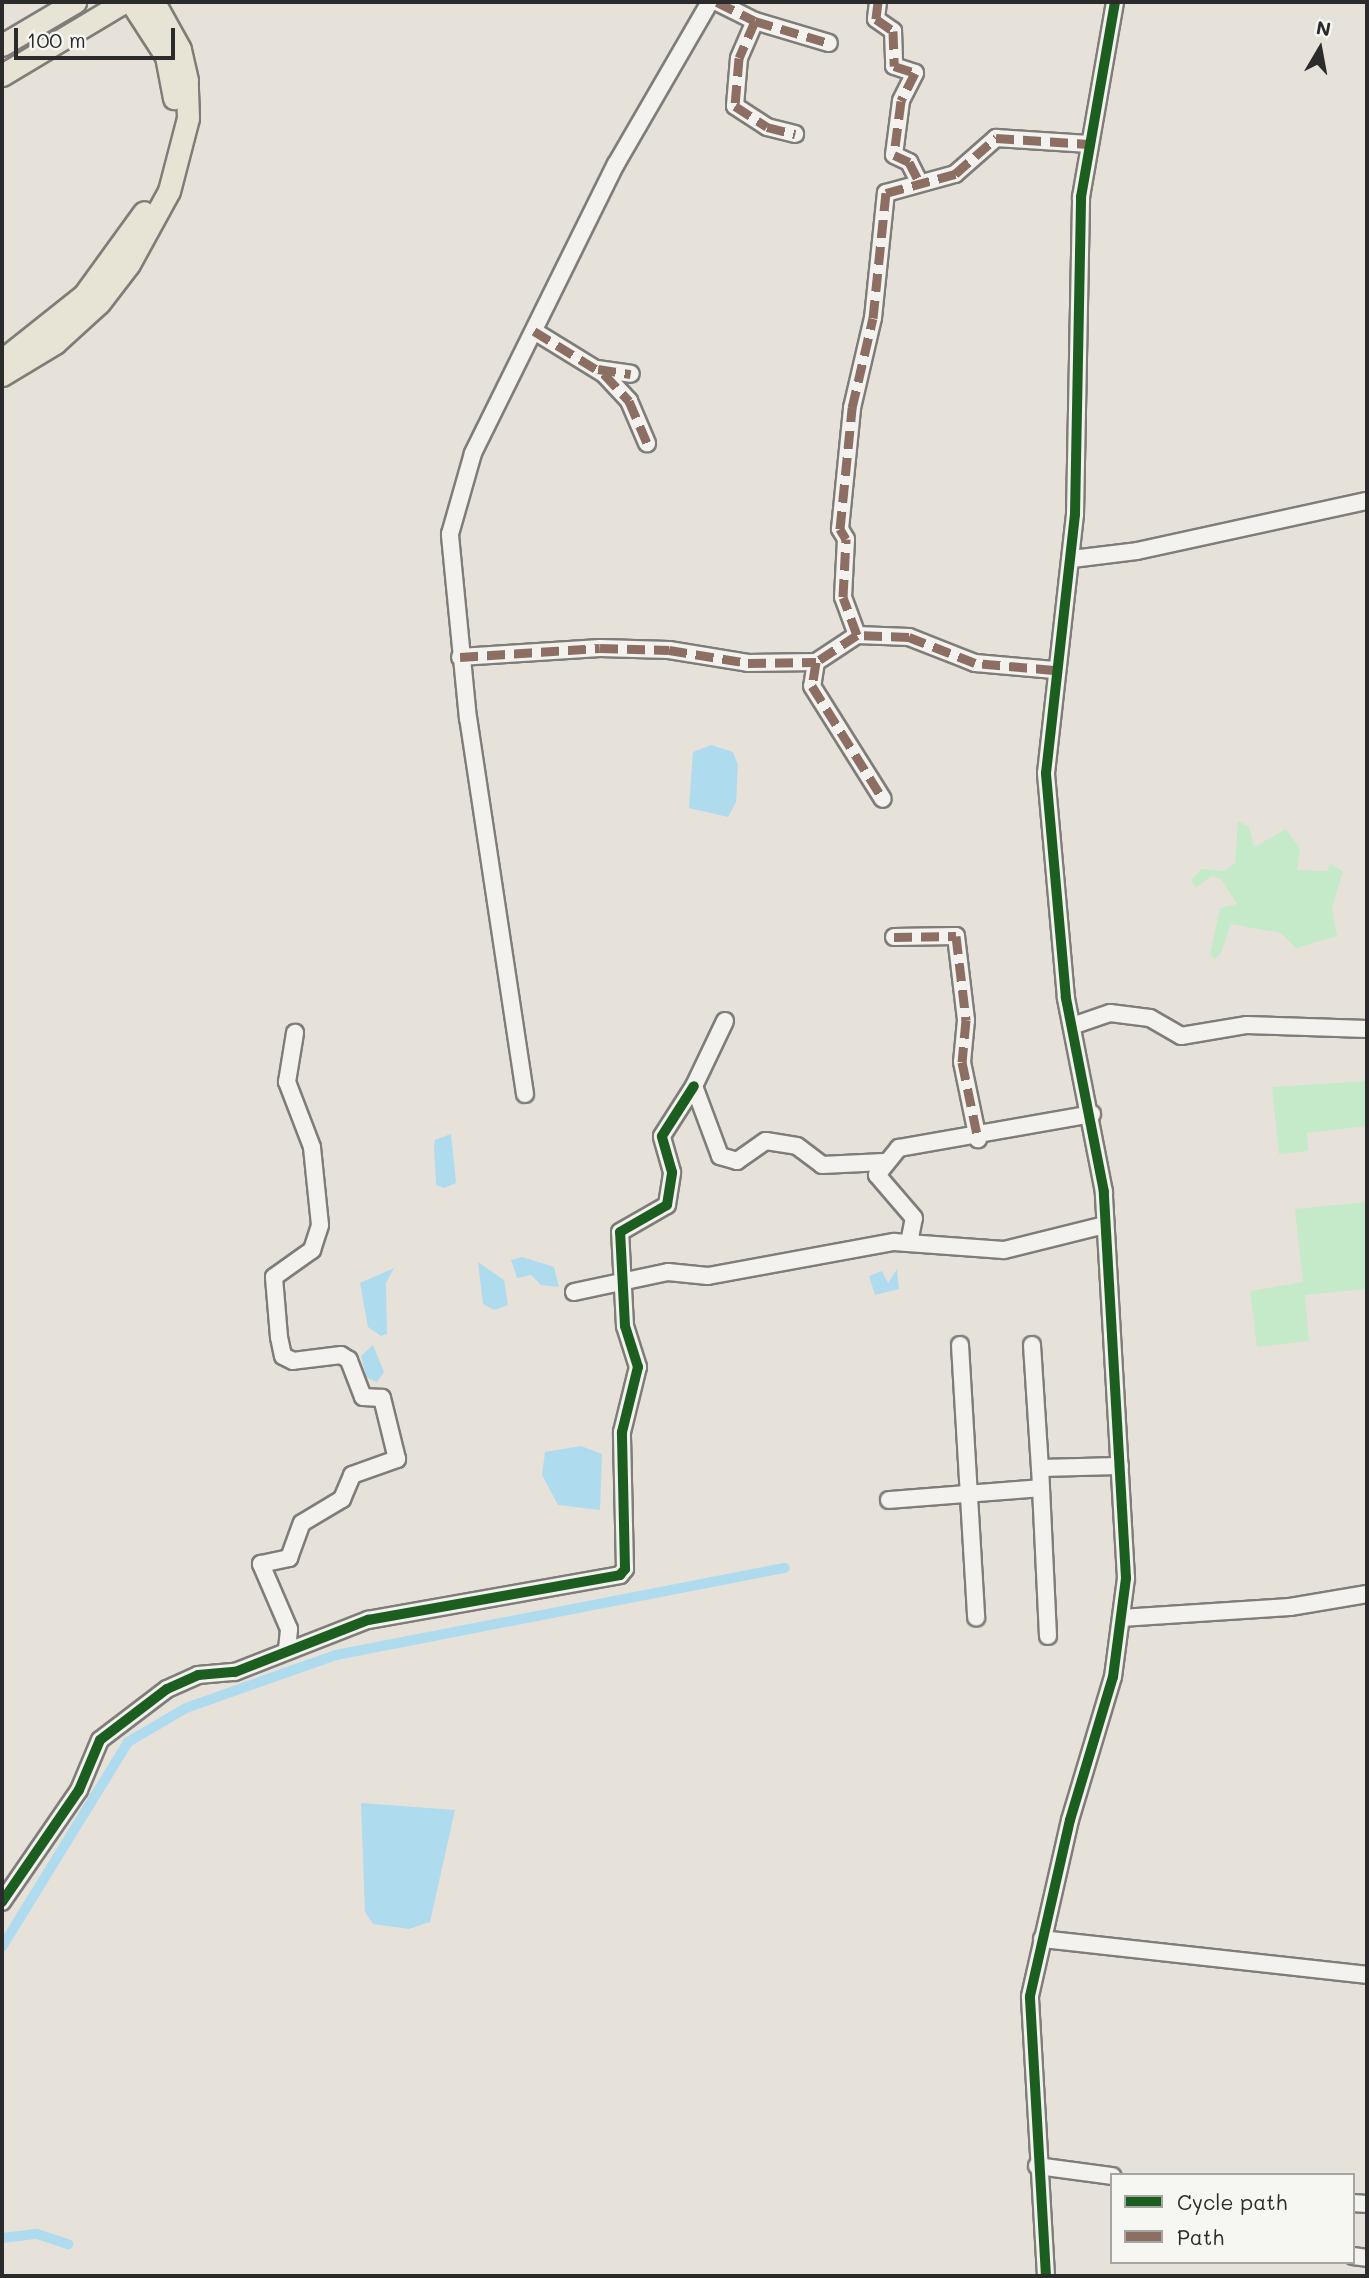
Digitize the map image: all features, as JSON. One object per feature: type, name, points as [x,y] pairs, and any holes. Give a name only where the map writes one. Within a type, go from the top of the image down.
[{"type":"highway","points":[[2,45],[75,2]]},
{"type":"highway","points":[[2,75],[124,2]]},
{"type":"highway","points":[[2,360],[85,295],[143,215],[165,164],[174,85],[166,56],[131,2]]},
{"type":"highway","points":[[2,375],[55,344],[99,303],[169,191],[188,118],[187,80],[180,49],[154,2]]},
{"type":"street","points":[[525,1094],[460,657],[450,534],[473,453],[616,164],[710,2]]},
{"type":"street","points":[[717,2],[755,21],[829,43]]},
{"type":"street","points":[[877,2],[876,19],[893,31],[894,66],[915,73],[901,101],[894,155],[909,162],[918,180]]},
{"type":"street","points":[[1046,2276],[1037,2166],[1030,1996],[1042,1939],[1113,1677],[1126,1578],[1104,1225],[1091,1114],[1072,1026],[1046,773],[1054,670],[1072,559],[1076,265],[1089,144],[1115,2]]},
{"type":"street","points":[[755,21],[739,58],[735,106],[768,127],[795,134]]},
{"type":"street","points":[[857,635],[843,597],[846,539],[840,529],[852,408],[873,318],[886,193],[918,180],[955,174],[996,138],[1089,144]]},
{"type":"street","points":[[534,331],[595,369],[629,401],[648,443]]},
{"type":"street","points":[[595,369],[631,374]]},
{"type":"street","points":[[1072,559],[1137,551],[1367,501]]},
{"type":"street","points":[[460,657],[600,648],[669,650],[748,663],[816,662],[857,635],[909,637],[975,663],[1054,670]]},
{"type":"street","points":[[816,662],[812,686],[883,799]]},
{"type":"street","points":[[894,937],[956,936],[966,1020],[962,1062],[978,1139]]},
{"type":"street","points":[[1072,1026],[1110,1013],[1150,1018],[1181,1036],[1247,1025],[1367,1029]]},
{"type":"street","points":[[2,1902],[79,1790],[113,1724],[198,1675],[235,1672],[287,1649],[368,1620],[620,1576],[628,1552],[622,1432],[638,1367],[625,1326],[620,1232],[667,1205],[672,1172],[662,1136],[694,1086],[725,1021]]},
{"type":"street","points":[[287,1649],[289,1629],[261,1564],[289,1558],[302,1523],[342,1499],[352,1475],[397,1459],[382,1398],[363,1397],[349,1360],[341,1354],[293,1361],[283,1356],[274,1277],[312,1250],[320,1225],[312,1147],[287,1082],[295,1033]]},
{"type":"street","points":[[694,1086],[720,1156],[737,1161],[766,1140],[797,1146],[822,1165],[884,1162]]},
{"type":"street","points":[[909,1243],[914,1218],[877,1175],[884,1162],[899,1148],[978,1139],[1091,1114]]},
{"type":"street","points":[[574,1292],[668,1272],[708,1276],[909,1243],[1004,1250],[1104,1225]]},
{"type":"street","points":[[960,1345],[976,1618]]},
{"type":"street","points":[[1032,1345],[1048,1636]]},
{"type":"street","points":[[1040,1468],[1120,1466]]},
{"type":"street","points":[[889,1500],[1041,1488]]},
{"type":"street","points":[[1121,1618],[1290,1607],[1367,1594]]},
{"type":"street","points":[[1042,1939],[1367,1975]]},
{"type":"street","points":[[1037,2166],[1110,2176]]},
{"type":"green space","points":[[1238,821],[1249,827],[1254,847],[1286,829],[1300,849],[1297,870],[1327,871],[1330,864],[1343,871],[1332,908],[1337,936],[1296,948],[1281,933],[1231,924],[1221,953],[1215,959],[1210,954],[1220,908],[1237,904],[1221,879],[1212,876],[1195,888],[1191,879],[1202,869],[1225,871],[1235,863]]},
{"type":"green space","points":[[1367,1081],[1367,1126],[1307,1133],[1308,1151],[1279,1154],[1272,1087]]},
{"type":"green space","points":[[1367,1202],[1367,1289],[1305,1295],[1309,1341],[1257,1347],[1250,1291],[1303,1282],[1295,1209]]},
{"type":"water","points":[[711,745],[733,752],[738,765],[736,802],[728,817],[689,808],[693,752]]},
{"type":"water","points":[[451,1134],[456,1183],[444,1188],[436,1185],[435,1140]]},
{"type":"water","points":[[522,1257],[554,1267],[559,1287],[541,1285],[531,1275],[517,1278],[511,1260]]},
{"type":"water","points":[[478,1262],[504,1280],[508,1305],[494,1310],[483,1304]]},
{"type":"water","points":[[394,1268],[386,1283],[387,1334],[381,1336],[368,1327],[360,1283]]},
{"type":"water","points":[[897,1269],[899,1289],[875,1295],[869,1276],[882,1271],[888,1283]]},
{"type":"water","points":[[373,1345],[384,1372],[377,1382],[366,1377],[361,1356]]},
{"type":"water","points":[[581,1446],[602,1454],[600,1510],[558,1505],[542,1475],[545,1452]]},
{"type":"water","points":[[361,1803],[455,1810],[430,1922],[409,1929],[373,1924],[365,1912]]},
{"type":"waterway","points":[[2,1947],[128,1742],[186,1708],[336,1655],[785,1568]]},
{"type":"waterway","points":[[2,2238],[37,2234],[68,2244]]},
{"type":"marked path","points":[[717,2],[755,21],[739,58],[735,106],[767,127],[795,134]]},
{"type":"marked path","points":[[878,2],[876,19],[893,31],[894,66],[915,73],[901,101],[894,155],[909,162],[918,180]]},
{"type":"marked path","points":[[755,21],[829,43]]},
{"type":"marked path","points":[[1054,670],[975,663],[909,637],[857,635],[843,597],[846,539],[840,529],[852,408],[873,318],[886,193],[955,174],[996,138],[1089,144]]},
{"type":"marked path","points":[[534,331],[604,374],[629,401],[647,443]]},
{"type":"marked path","points":[[598,369],[631,374]]},
{"type":"marked path","points":[[857,635],[816,662],[812,686],[883,799]]},
{"type":"marked path","points":[[460,657],[600,648],[669,650],[748,663],[816,662]]},
{"type":"marked path","points":[[894,937],[956,936],[966,1020],[962,1062],[978,1139]]},
{"type":"cycle path","points":[[1046,2276],[1030,1996],[1070,1820],[1113,1677],[1126,1578],[1104,1192],[1066,998],[1046,773],[1075,514],[1081,197],[1115,2]]},
{"type":"cycle path","points":[[2,1902],[79,1790],[100,1740],[167,1689],[198,1675],[235,1672],[368,1620],[620,1575],[625,1569],[622,1432],[638,1367],[625,1326],[620,1232],[667,1205],[672,1172],[662,1136],[694,1086]]}]
